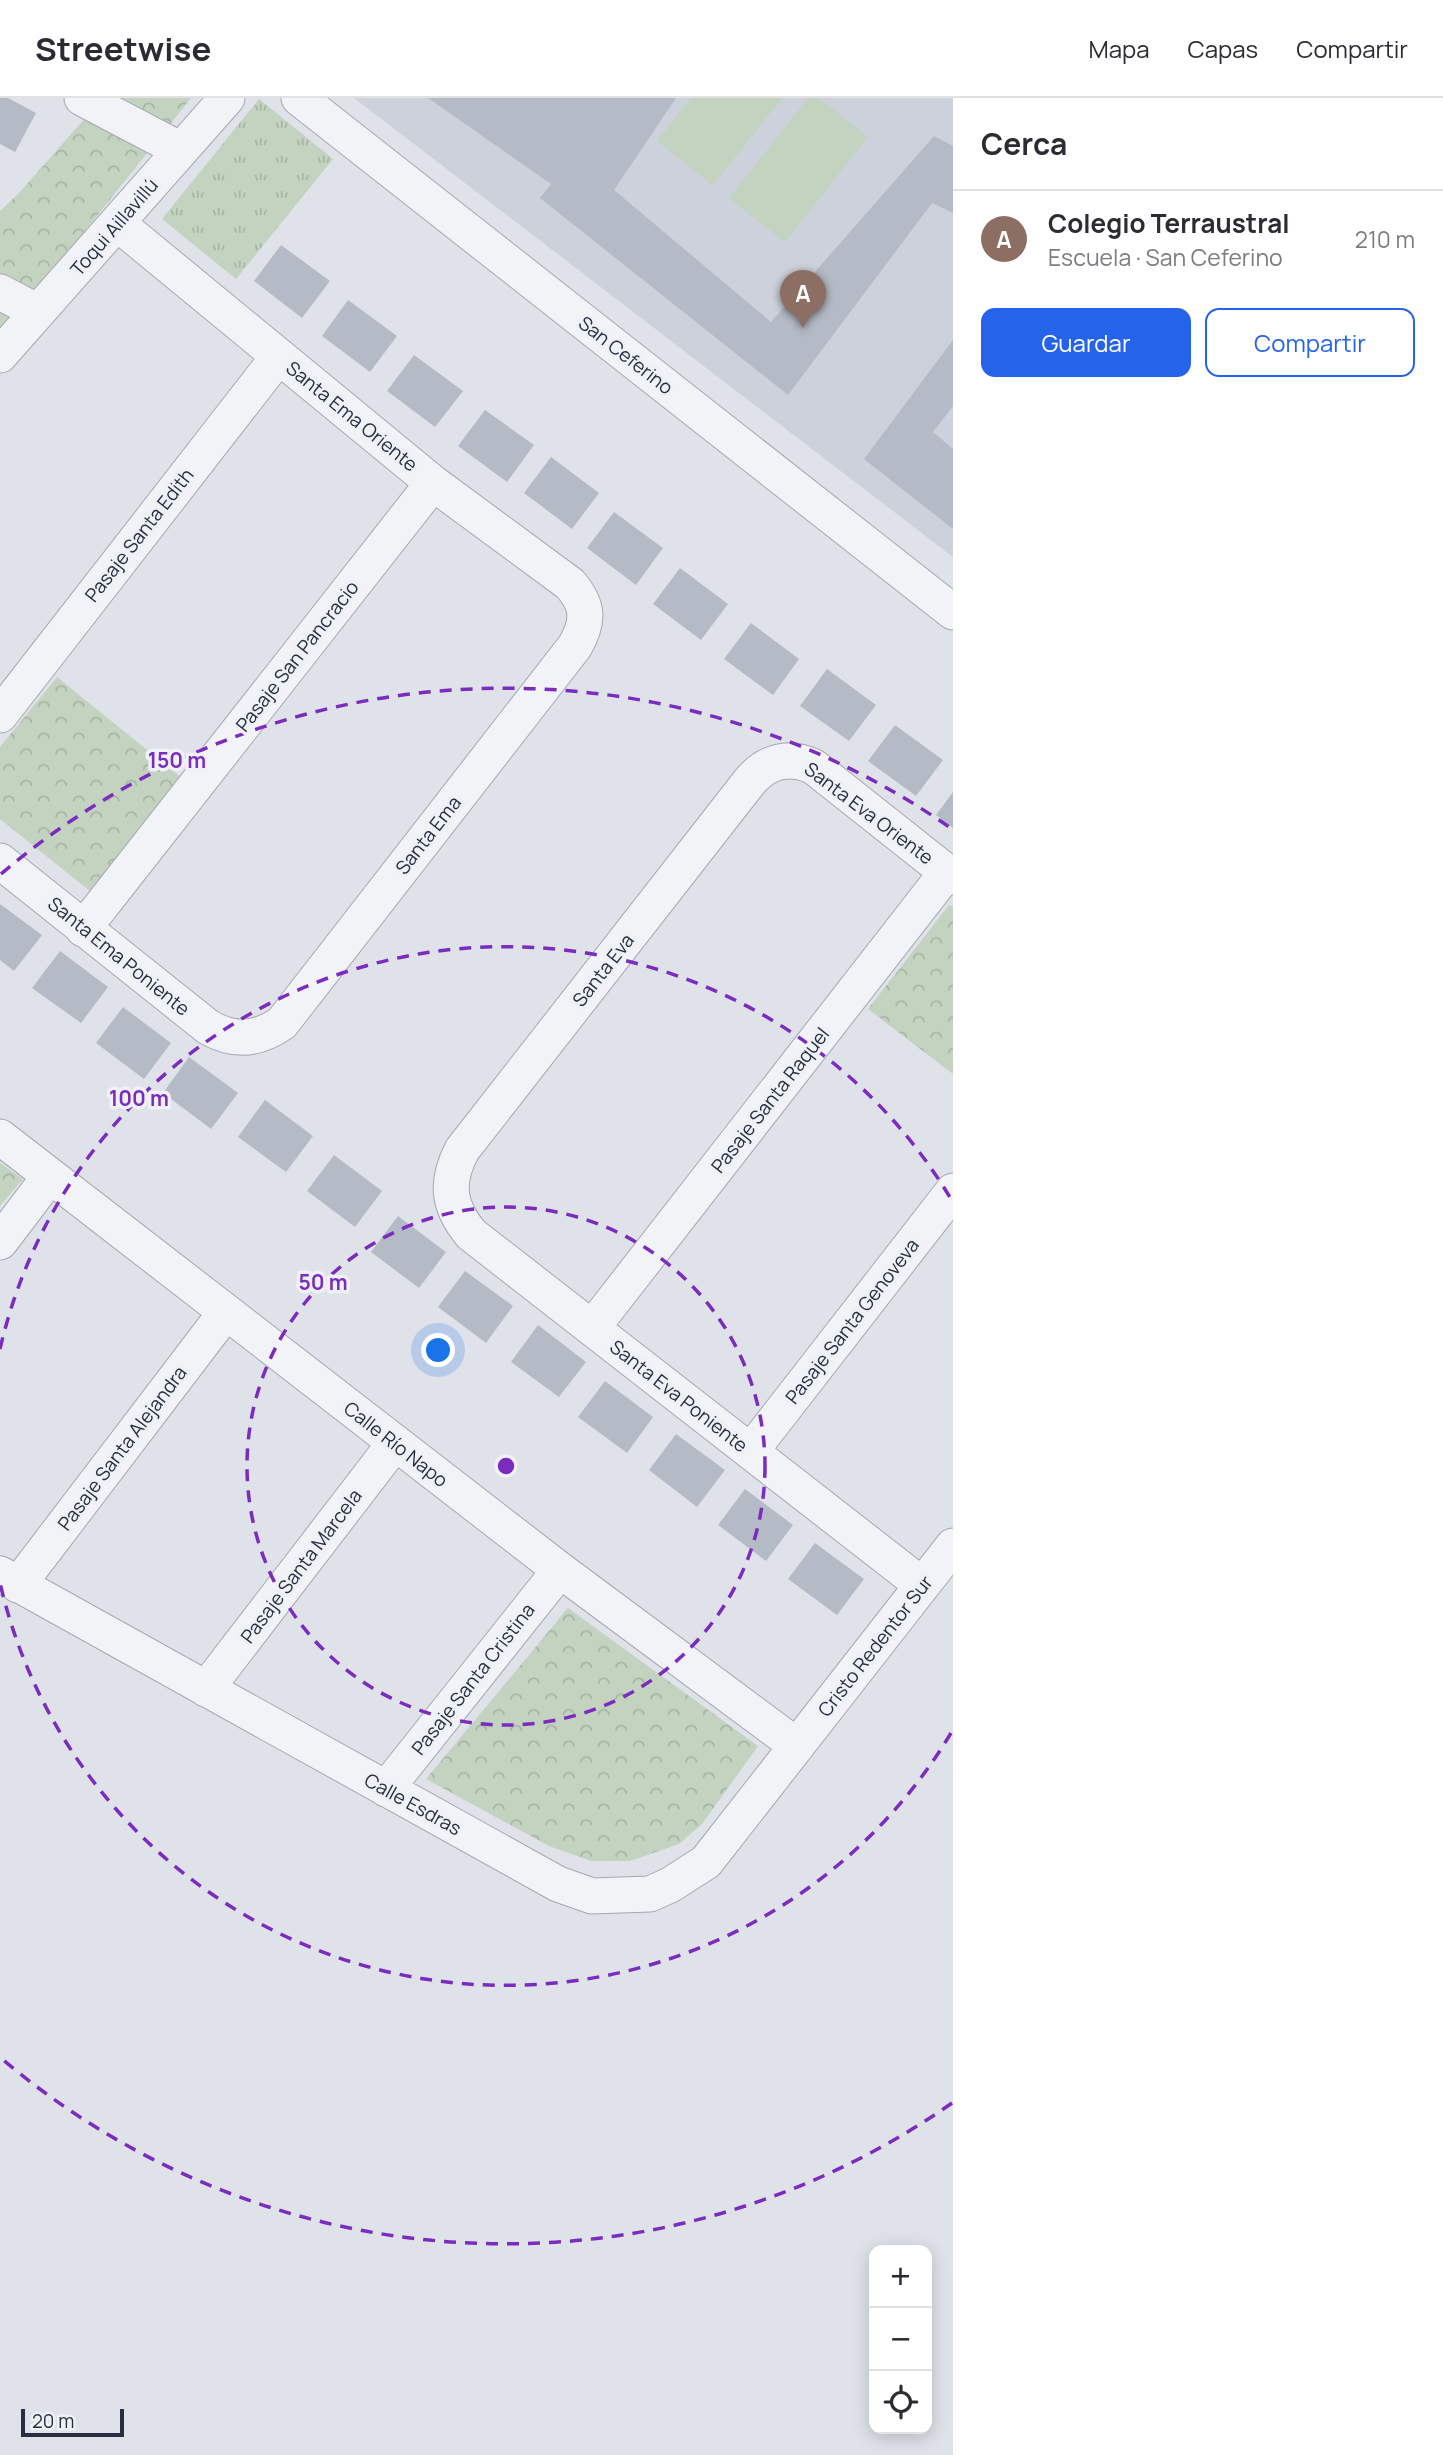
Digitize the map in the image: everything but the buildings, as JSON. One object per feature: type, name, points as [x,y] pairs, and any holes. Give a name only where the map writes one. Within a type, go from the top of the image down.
[{"type":"street","points":[[82,98],[181,150]]},
{"type":"street","name":"Toqui Aillavillú","points":[[0,355],[227,98]]},
{"type":"street","name":"San Ceferino","points":[[299,98],[953,612]]},
{"type":"street","name":"Santa Ema Oriente","points":[[117,223],[433,483],[570,583],[585,608]]},
{"type":"street","points":[[0,292],[38,313]]},
{"type":"street","name":"Pasaje Santa Edith","points":[[0,715],[279,356]]},
{"type":"street","name":"Pasaje San Pancracio","points":[[83,929],[433,483]]},
{"type":"street","name":"Santa Ema","points":[[244,1038],[270,1031],[282,1023],[575,646],[585,621],[585,608]]},
{"type":"street","name":"Santa Eva Oriente","points":[[781,761],[803,762],[814,767],[950,875]]},
{"type":"street","name":"Santa Eva","points":[[451,1196],[454,1164],[462,1150],[758,772],[781,761]]},
{"type":"street","name":"Santa Ema Poniente","points":[[0,861],[208,1027],[219,1034],[244,1038]]},
{"type":"street","name":"Pasaje Santa Raquel","points":[[592,1328],[950,875]]},
{"type":"street","name":"Calle Río Napo","points":[[0,1137],[559,1570],[797,1746]]},
{"type":"street","points":[[0,1242],[50,1176]]},
{"type":"street","name":"Pasaje Santa Genoveva","points":[[751,1451],[953,1191]]},
{"type":"street","name":"Santa Eva Poniente","points":[[451,1196],[454,1210],[471,1234],[922,1585]]},
{"type":"street","name":"Pasaje Santa Alejandra","points":[[9,1580],[226,1311]]},
{"type":"street","name":"Pasaje Santa Marcela","points":[[206,1689],[395,1443]]},
{"type":"street","name":"Cristo Redentor Sur","points":[[797,1746],[953,1546]]},
{"type":"street","name":"Pasaje Santa Cristina","points":[[386,1788],[559,1570]]},
{"type":"street","name":"Calle Esdras","points":[[9,1580],[558,1884],[592,1896],[650,1895],[706,1862],[797,1746]]},
{"type":"shaded area","points":[[354,98],[953,98],[953,557]]},
{"type":"green space","points":[[103,98],[191,98],[17,316],[0,330],[0,211]]},
{"type":"green space","points":[[691,98],[782,98],[713,185],[657,141]]},
{"type":"green space","points":[[808,98],[819,98],[868,137],[785,242],[729,198]]},
{"type":"green space","points":[[259,99],[333,159],[236,279],[162,219]]},
{"type":"green space","points":[[57,677],[183,779],[91,892],[0,819],[0,747]]},
{"type":"green space","points":[[949,905],[953,907],[953,1074],[868,1009]]},
{"type":"green space","points":[[0,1163],[23,1179],[0,1206]]},
{"type":"green space","points":[[568,1608],[758,1746],[702,1824],[679,1844],[630,1861],[591,1861],[549,1846],[426,1779]]},
{"type":"place","name":"Colegio Terraustral","points":[[803,328]]}]
